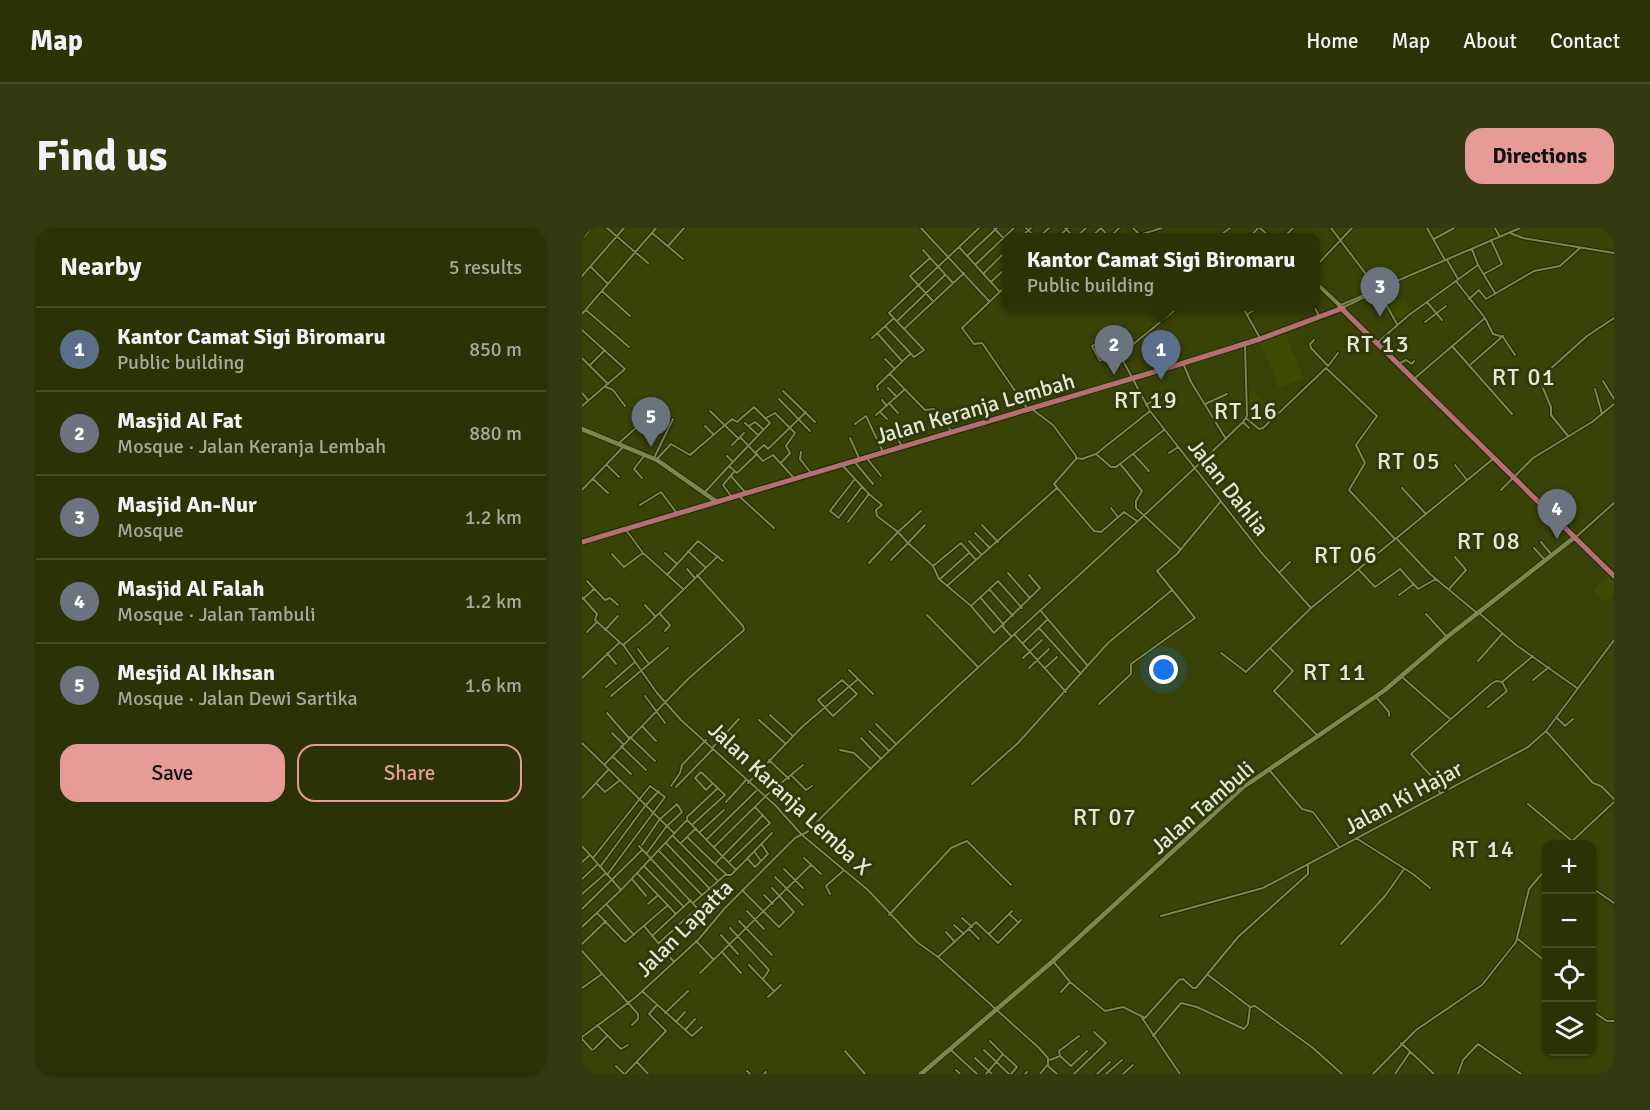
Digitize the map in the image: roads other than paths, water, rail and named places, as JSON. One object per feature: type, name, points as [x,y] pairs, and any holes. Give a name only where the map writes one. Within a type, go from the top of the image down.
[{"type":"main road","points":[[1302,322],[1341,307],[1614,576]]},
{"type":"main road","name":"Jalan Keranja Lembah","points":[[582,542],[1132,379],[1260,339],[1341,307]]},
{"type":"street","points":[[582,239],[592,228]]},
{"type":"street","points":[[607,228],[648,263]]},
{"type":"street","points":[[582,276],[624,228]]},
{"type":"street","points":[[648,228],[683,259]]},
{"type":"street","points":[[582,314],[656,228]]},
{"type":"street","points":[[668,246],[684,228]]},
{"type":"street","points":[[921,228],[989,301]]},
{"type":"street","points":[[885,326],[916,358],[924,350],[889,313],[979,228]]},
{"type":"street","points":[[967,256],[995,228]]},
{"type":"street","points":[[1331,228],[1378,290],[1397,324]]},
{"type":"street","points":[[1320,262],[1352,228]]},
{"type":"street","points":[[1427,228],[1457,280],[1485,318],[1493,334],[1503,336],[1515,355]]},
{"type":"street","points":[[1434,239],[1454,228]]},
{"type":"street","points":[[1495,228],[1500,237]]},
{"type":"street","points":[[1320,286],[1341,307],[1520,228]]},
{"type":"street","points":[[1510,233],[1523,238],[1614,254]]},
{"type":"street","points":[[975,265],[1002,239]]},
{"type":"street","points":[[1484,274],[1502,264],[1491,240]]},
{"type":"street","points":[[959,247],[1000,292],[962,328],[974,344],[982,343],[1031,410],[1056,428],[1076,458],[1082,459],[1096,454],[1150,411]]},
{"type":"street","points":[[1469,299],[1479,290],[1486,298],[1534,271],[1560,266],[1580,248]]},
{"type":"street","points":[[1472,249],[1478,265],[1495,293]]},
{"type":"street","points":[[923,250],[953,283]]},
{"type":"street","points":[[983,274],[1002,255]]},
{"type":"street","points":[[930,258],[910,276],[933,301]]},
{"type":"street","points":[[1376,344],[1397,324],[1478,265]]},
{"type":"street","points":[[590,267],[608,284]]},
{"type":"street","points":[[991,283],[1002,272]]},
{"type":"street","points":[[904,329],[964,273]]},
{"type":"street","points":[[872,338],[945,275]]},
{"type":"street","points":[[602,291],[630,316]]},
{"type":"street","points":[[1427,302],[1442,320]]},
{"type":"street","points":[[1425,322],[1446,306]]},
{"type":"street","points":[[586,310],[629,347]]},
{"type":"street","points":[[1110,354],[1100,360],[1092,346],[1102,340],[1110,354],[1113,360],[1174,311]]},
{"type":"street","points":[[1246,311],[1260,339]]},
{"type":"street","points":[[1248,314],[1252,311]]},
{"type":"street","points":[[1413,380],[1485,318]]},
{"type":"street","points":[[1568,436],[1551,415],[1551,407],[1539,379],[1587,336],[1614,318]]},
{"type":"street","points":[[582,330],[625,369],[582,406]]},
{"type":"street","points":[[877,333],[902,361]]},
{"type":"street","points":[[1471,365],[1503,336]]},
{"type":"street","points":[[1314,340],[1310,347],[1377,417],[1356,446],[1366,460],[1364,468],[1349,488],[1356,499],[1436,579],[1450,588],[1502,634],[1578,688]]},
{"type":"street","points":[[1245,344],[1246,419],[1258,429],[1263,428],[1327,367],[1338,352]]},
{"type":"street","points":[[1452,346],[1512,414]]},
{"type":"street","points":[[590,365],[605,350]]},
{"type":"street","points":[[878,390],[877,386],[910,353]]},
{"type":"street","name":"Jalan Dahlia","points":[[1120,355],[1146,405],[1164,430],[1279,573],[1311,608]]},
{"type":"street","points":[[582,358],[625,406]]},
{"type":"street","points":[[885,359],[895,368]]},
{"type":"street","points":[[1398,365],[1405,360],[1411,364],[1414,361]]},
{"type":"street","points":[[1183,363],[1226,439]]},
{"type":"street","points":[[890,374],[925,410],[934,409],[953,432]]},
{"type":"street","points":[[1603,381],[1614,399]]},
{"type":"street","points":[[888,388],[897,397]]},
{"type":"street","points":[[1595,389],[1602,414]]},
{"type":"street","points":[[876,415],[904,390]]},
{"type":"street","points":[[783,391],[815,422]]},
{"type":"street","points":[[582,393],[588,400]]},
{"type":"street","points":[[1205,404],[1227,394]]},
{"type":"street","points":[[1146,405],[1161,395]]},
{"type":"street","points":[[779,399],[810,432]]},
{"type":"street","points":[[882,400],[898,412]]},
{"type":"street","points":[[1501,490],[1533,458],[1614,404]]},
{"type":"street","points":[[655,459],[671,444],[690,455],[732,419],[738,422],[754,407],[770,422],[705,492]]},
{"type":"street","points":[[710,411],[764,462],[773,455]]},
{"type":"street","points":[[768,449],[806,412]]},
{"type":"street","points":[[880,412],[887,419]]},
{"type":"street","points":[[766,418],[775,413],[795,435],[786,446],[790,453],[781,463]]},
{"type":"street","points":[[855,424],[866,416],[883,452]]},
{"type":"street","points":[[655,459],[673,419]]},
{"type":"street","name":"Jalan Lapatta","points":[[583,1036],[629,1003],[674,962],[795,838],[802,835],[1012,635],[1095,563],[1246,419]]},
{"type":"street","points":[[749,426],[755,422],[763,429]]},
{"type":"street","points":[[1243,422],[1249,428]]},
{"type":"street","points":[[745,423],[758,435]]},
{"type":"street","points":[[705,426],[713,434]]},
{"type":"street","points":[[582,490],[607,465],[637,427]]},
{"type":"street","points":[[582,429],[646,454],[717,502]]},
{"type":"street","points":[[1096,454],[1111,467],[1120,465],[1164,430]]},
{"type":"street","points":[[732,445],[744,433]]},
{"type":"street","points":[[895,433],[902,447]]},
{"type":"street","points":[[850,438],[857,460],[873,484]]},
{"type":"street","points":[[774,528],[723,485],[734,472],[738,473],[764,445],[795,479]]},
{"type":"street","points":[[1169,453],[1178,447]]},
{"type":"street","points":[[801,452],[800,459],[812,473]]},
{"type":"street","points":[[642,478],[634,469],[646,454]]},
{"type":"street","points":[[1134,455],[1149,471]]},
{"type":"street","points":[[727,456],[733,462]]},
{"type":"street","points":[[866,458],[881,476]]},
{"type":"street","points":[[1076,458],[1055,481],[1057,488],[1096,533],[1102,531],[1125,512],[1137,521]]},
{"type":"street","points":[[1221,653],[1246,672],[1311,608],[1493,459]]},
{"type":"street","points":[[607,465],[619,477]]},
{"type":"street","points":[[842,465],[861,488],[882,505],[876,510],[877,516],[898,532],[933,566],[939,579],[971,606],[994,633],[1040,588],[1029,574]]},
{"type":"street","points":[[1120,465],[1142,490],[1135,506],[1180,549]]},
{"type":"street","points":[[1455,465],[1467,480]]},
{"type":"street","points":[[729,466],[734,472]]},
{"type":"street","points":[[730,476],[747,494]]},
{"type":"street","points":[[593,479],[608,493]]},
{"type":"street","points":[[855,480],[830,511],[839,517],[861,488]]},
{"type":"street","points":[[582,484],[585,487]]},
{"type":"street","points":[[947,586],[1057,488]]},
{"type":"street","points":[[1402,488],[1426,514]]},
{"type":"street","points":[[640,505],[661,492],[678,514]]},
{"type":"street","points":[[848,522],[869,494]]},
{"type":"street","points":[[709,504],[711,496]]},
{"type":"street","points":[[1098,704],[1131,674],[1131,664],[1195,618],[1157,571],[1180,549],[1221,501]]},
{"type":"street","points":[[1575,537],[1614,503]]},
{"type":"street","points":[[1111,508],[1118,517]]},
{"type":"street","points":[[869,563],[921,511]]},
{"type":"street","points":[[891,560],[925,525]]},
{"type":"street","points":[[982,525],[998,542]]},
{"type":"street","points":[[1555,535],[1564,527]]},
{"type":"street","points":[[626,530],[643,553],[682,589]]},
{"type":"street","points":[[975,533],[990,548]]},
{"type":"street","name":"Jalan Tambuli","points":[[921,1074],[1171,856],[1222,805],[1376,697],[1447,637],[1575,537]]},
{"type":"street","points":[[667,575],[699,541],[723,561]]},
{"type":"street","points":[[969,541],[982,555]]},
{"type":"street","points":[[1541,542],[1552,555]]},
{"type":"street","points":[[933,566],[961,543],[976,560]]},
{"type":"street","points":[[1534,548],[1545,560]]},
{"type":"street","points":[[688,551],[705,567]]},
{"type":"street","points":[[612,554],[624,567],[643,553]]},
{"type":"street","points":[[665,553],[677,564]]},
{"type":"street","points":[[939,579],[969,553]]},
{"type":"street","points":[[623,645],[718,556]]},
{"type":"street","points":[[1450,588],[1466,570],[1455,557]]},
{"type":"street","points":[[1279,573],[1290,562]]},
{"type":"street","points":[[1358,569],[1375,587],[1400,568],[1421,589],[1436,579]]},
{"type":"street","points":[[604,765],[655,712],[744,629],[696,576],[687,570]]},
{"type":"street","points":[[1008,573],[1029,597]]},
{"type":"street","points":[[587,581],[605,600],[610,598],[618,605]]},
{"type":"street","points":[[971,606],[998,581],[1022,608]]},
{"type":"street","points":[[1399,595],[1414,584]]},
{"type":"street","points":[[583,598],[594,589]]},
{"type":"street","points":[[989,589],[1013,616]]},
{"type":"street","points":[[972,784],[1018,743],[1108,643],[1172,590]]},
{"type":"street","points":[[980,597],[1003,626],[1023,643],[1066,692]]},
{"type":"street","name":"Jalan Karanja Lemba X","points":[[583,598],[597,614],[595,619],[597,622],[623,645],[665,703],[706,740],[747,782],[765,796],[802,835],[868,890],[889,915],[917,942],[938,957],[997,1009],[1047,1058]]},
{"type":"street","points":[[645,604],[655,616]]},
{"type":"street","points":[[1040,610],[1088,665]]},
{"type":"street","points":[[659,613],[670,625],[665,631]]},
{"type":"street","points":[[1426,614],[1447,637]]},
{"type":"street","points":[[927,615],[978,667]]},
{"type":"street","points":[[605,630],[618,616]]},
{"type":"street","points":[[1023,643],[1048,619]]},
{"type":"street","points":[[587,632],[597,622]]},
{"type":"street","points":[[1039,628],[1081,674]]},
{"type":"street","points":[[1478,661],[1502,634]]},
{"type":"street","points":[[1023,658],[1042,640]]},
{"type":"street","name":"Jalan Ki Hajar","points":[[1161,916],[1254,891],[1528,747],[1546,731],[1614,640]]},
{"type":"street","points":[[582,678],[619,643]]},
{"type":"street","points":[[611,696],[669,648]]},
{"type":"street","points":[[1270,648],[1293,671],[1274,691],[1319,737]]},
{"type":"street","points":[[638,649],[650,664]]},
{"type":"street","points":[[1029,668],[1049,649]]},
{"type":"street","points":[[607,653],[616,664]]},
{"type":"street","points":[[1440,793],[1432,777],[1411,754],[1491,684],[1496,681],[1502,682],[1533,656]]},
{"type":"street","points":[[1045,668],[1057,657]]},
{"type":"street","points":[[606,687],[635,662]]},
{"type":"street","points":[[1533,680],[1549,667]]},
{"type":"street","points":[[849,670],[873,694]]},
{"type":"street","points":[[1402,677],[1450,719]]},
{"type":"street","points":[[726,802],[824,707],[858,679]]},
{"type":"street","points":[[841,681],[857,694],[835,716],[824,707],[818,699],[841,681]]},
{"type":"street","points":[[1488,707],[1507,691],[1502,682]]},
{"type":"street","points":[[645,696],[665,723]]},
{"type":"street","points":[[1376,697],[1389,712],[1389,716]]},
{"type":"street","points":[[607,714],[655,761]]},
{"type":"street","points":[[770,715],[793,736]]},
{"type":"street","points":[[1556,717],[1565,726],[1573,719]]},
{"type":"street","points":[[676,787],[739,719]]},
{"type":"street","points":[[759,720],[786,744]]},
{"type":"street","points":[[876,724],[896,744]]},
{"type":"street","points":[[642,726],[656,741]]},
{"type":"street","points":[[869,731],[889,752]]},
{"type":"street","points":[[1546,731],[1593,783],[1601,786],[1614,800],[1573,840]]},
{"type":"street","points":[[612,733],[646,770]]},
{"type":"street","points":[[861,738],[881,759]]},
{"type":"street","points":[[671,786],[680,773],[682,765],[706,740]]},
{"type":"street","points":[[582,743],[718,881]]},
{"type":"street","points":[[840,750],[854,753],[870,769]]},
{"type":"street","points":[[612,756],[631,774]]},
{"type":"street","points":[[769,760],[789,779]]},
{"type":"street","points":[[714,847],[765,796],[789,779],[803,765]]},
{"type":"street","points":[[582,798],[608,770]]},
{"type":"street","points":[[1269,770],[1302,809],[1313,812],[1339,847]]},
{"type":"street","points":[[693,824],[724,796],[718,788],[713,783],[701,772],[695,778],[706,790],[713,783]]},
{"type":"street","points":[[792,776],[806,790],[813,786]]},
{"type":"street","points":[[596,784],[605,792],[618,781]]},
{"type":"street","points":[[582,862],[591,857],[651,785],[666,798],[606,874],[582,894]]},
{"type":"street","points":[[582,927],[632,879],[718,788]]},
{"type":"street","points":[[707,839],[757,790]]},
{"type":"street","points":[[582,879],[599,866],[659,791]]},
{"type":"street","points":[[659,943],[697,909],[641,845],[659,820],[676,804],[682,810],[681,813],[736,870]]},
{"type":"street","points":[[1528,804],[1571,840]]},
{"type":"street","points":[[729,862],[770,823],[754,807]]},
{"type":"street","points":[[700,832],[724,810]]},
{"type":"street","points":[[647,853],[666,827],[681,813]]},
{"type":"street","points":[[715,864],[763,815]]},
{"type":"street","points":[[680,844],[696,828]]},
{"type":"street","points":[[652,936],[726,874],[730,875],[736,870],[772,833]]},
{"type":"street","points":[[625,834],[633,840]]},
{"type":"street","points":[[687,837],[726,874]]},
{"type":"street","points":[[1356,838],[1430,888]]},
{"type":"street","points":[[889,915],[951,848],[967,841],[1011,885]]},
{"type":"street","points":[[666,843],[710,889]]},
{"type":"street","points":[[747,858],[754,867],[761,861],[768,854],[762,844]]},
{"type":"street","points":[[582,846],[621,890]]},
{"type":"street","points":[[582,909],[643,849]]},
{"type":"street","points":[[659,851],[701,894]]},
{"type":"street","points":[[754,851],[761,861]]},
{"type":"street","points":[[804,858],[821,874]]},
{"type":"street","points":[[1142,1018],[1149,1014],[1179,980],[1183,979],[1195,988],[1238,937],[1308,874],[1308,864]]},
{"type":"street","points":[[699,973],[788,890],[811,865]]},
{"type":"street","points":[[644,866],[684,907]]},
{"type":"street","points":[[784,869],[803,888]]},
{"type":"street","points":[[1341,944],[1381,901],[1404,869]]},
{"type":"street","points":[[830,894],[826,886],[843,871]]},
{"type":"street","points":[[637,873],[676,914]]},
{"type":"street","points":[[1373,1074],[1401,1043],[1446,1007],[1478,989],[1518,939],[1529,889],[1542,874]]},
{"type":"street","points":[[775,877],[803,905]]},
{"type":"street","points":[[632,879],[646,896]]},
{"type":"street","points":[[742,890],[778,927],[794,912],[772,888]]},
{"type":"street","points":[[1596,891],[1614,903]]},
{"type":"street","points":[[648,904],[658,895]]},
{"type":"street","points":[[764,895],[773,904]]},
{"type":"street","points":[[606,904],[634,935]]},
{"type":"street","points":[[597,913],[625,942],[668,905]]},
{"type":"street","points":[[747,911],[764,929]]},
{"type":"street","points":[[989,934],[1012,911]]},
{"type":"street","points":[[938,957],[976,922],[998,943],[1019,921],[1009,914]]},
{"type":"street","points":[[962,918],[979,939]]},
{"type":"street","points":[[582,920],[586,924]]},
{"type":"street","points":[[582,944],[606,921]]},
{"type":"street","points":[[739,921],[772,955]]},
{"type":"street","points":[[954,925],[964,934]]},
{"type":"street","points":[[645,927],[674,962]]},
{"type":"street","points":[[729,928],[769,970],[763,979]]},
{"type":"street","points":[[946,932],[956,942]]},
{"type":"street","points":[[721,935],[738,954]]},
{"type":"street","points":[[1518,939],[1542,959]]},
{"type":"street","points":[[696,941],[713,960]]},
{"type":"street","points":[[582,951],[639,1015],[632,1025]]},
{"type":"street","points":[[722,952],[741,973]]},
{"type":"street","points":[[1053,961],[1070,982],[1105,1011],[1123,1007],[1142,1018],[1180,1074]]},
{"type":"street","points":[[749,964],[774,991]]},
{"type":"street","points":[[582,988],[602,974]]},
{"type":"street","points":[[1208,975],[1250,1007],[1256,1006],[1274,1019],[1342,1074]]},
{"type":"street","points":[[1061,992],[1070,982]]},
{"type":"street","points":[[768,997],[781,985]]},
{"type":"street","points":[[642,991],[656,1006],[693,1036],[702,1027]]},
{"type":"street","points":[[665,1013],[688,991]]},
{"type":"street","points":[[1153,1036],[1181,1003],[1197,1006],[1244,1029],[1249,1018],[1250,1007]]},
{"type":"street","points":[[616,1066],[624,1074],[666,1031],[649,1014],[656,1006]]},
{"type":"street","points":[[676,1022],[685,1012]]},
{"type":"street","points":[[1596,1014],[1607,1021],[1614,1021]]},
{"type":"street","points":[[685,1030],[695,1019]]},
{"type":"street","points":[[597,1025],[621,1049],[628,1045]]},
{"type":"street","points":[[1074,1074],[1106,1043],[1094,1032]]},
{"type":"street","points":[[583,1036],[593,1049],[608,1036]]},
{"type":"street","points":[[1078,1036],[1060,1050],[1060,1056],[1071,1066],[1087,1051]]},
{"type":"street","points":[[984,1050],[1010,1074],[1017,1067],[990,1041]]},
{"type":"street","points":[[1401,1043],[1434,1074]]},
{"type":"street","points":[[1458,1074],[1463,1060],[1478,1044],[1521,1074]]},
{"type":"street","points":[[951,1050],[977,1074]]},
{"type":"street","points":[[845,1051],[865,1074]]},
{"type":"street","points":[[1395,1074],[1410,1052]]},
{"type":"street","points":[[986,1074],[1003,1054]]},
{"type":"street","points":[[1047,1058],[1052,1061],[1060,1056]]},
{"type":"street","points":[[975,1058],[992,1074]]},
{"type":"street","points":[[1047,1058],[1048,1064],[1057,1074]]},
{"type":"street","points":[[1106,1074],[1122,1060]]},
{"type":"street","points":[[637,1062],[648,1074]]},
{"type":"street","points":[[1097,1074],[1110,1062]]},
{"type":"street","points":[[1040,1074],[1048,1064]]},
{"type":"street","points":[[1123,1074],[1132,1065]]},
{"type":"street","points":[[582,1068],[587,1073]]},
{"type":"street","points":[[956,1070],[960,1074]]},
{"type":"street","points":[[747,1071],[750,1074]]},
{"type":"place","name":"Masjid An-Nur","points":[[1380,317]]},
{"type":"place","name":"Masjid Al Fat","points":[[1114,375]]},
{"type":"place","name":"Kantor Camat Sigi Biromaru","points":[[1161,380]]},
{"type":"place","name":"Mesjid Al Ikhsan","points":[[651,447]]},
{"type":"place","name":"Masjid Al Falah","points":[[1557,539]]},
{"type":"district","name":"RT 13","points":[[1378,344]]},
{"type":"district","name":"RT 01","points":[[1524,377]]},
{"type":"district","name":"RT 19","points":[[1146,400]]},
{"type":"district","name":"RT 16","points":[[1246,411]]},
{"type":"district","name":"RT 05","points":[[1409,461]]},
{"type":"district","name":"RT 08","points":[[1489,541]]},
{"type":"district","name":"RT 06","points":[[1346,555]]},
{"type":"district","name":"RT 11","points":[[1335,672]]},
{"type":"district","name":"RT 07","points":[[1105,817]]},
{"type":"district","name":"RT 14","points":[[1483,849]]}]
